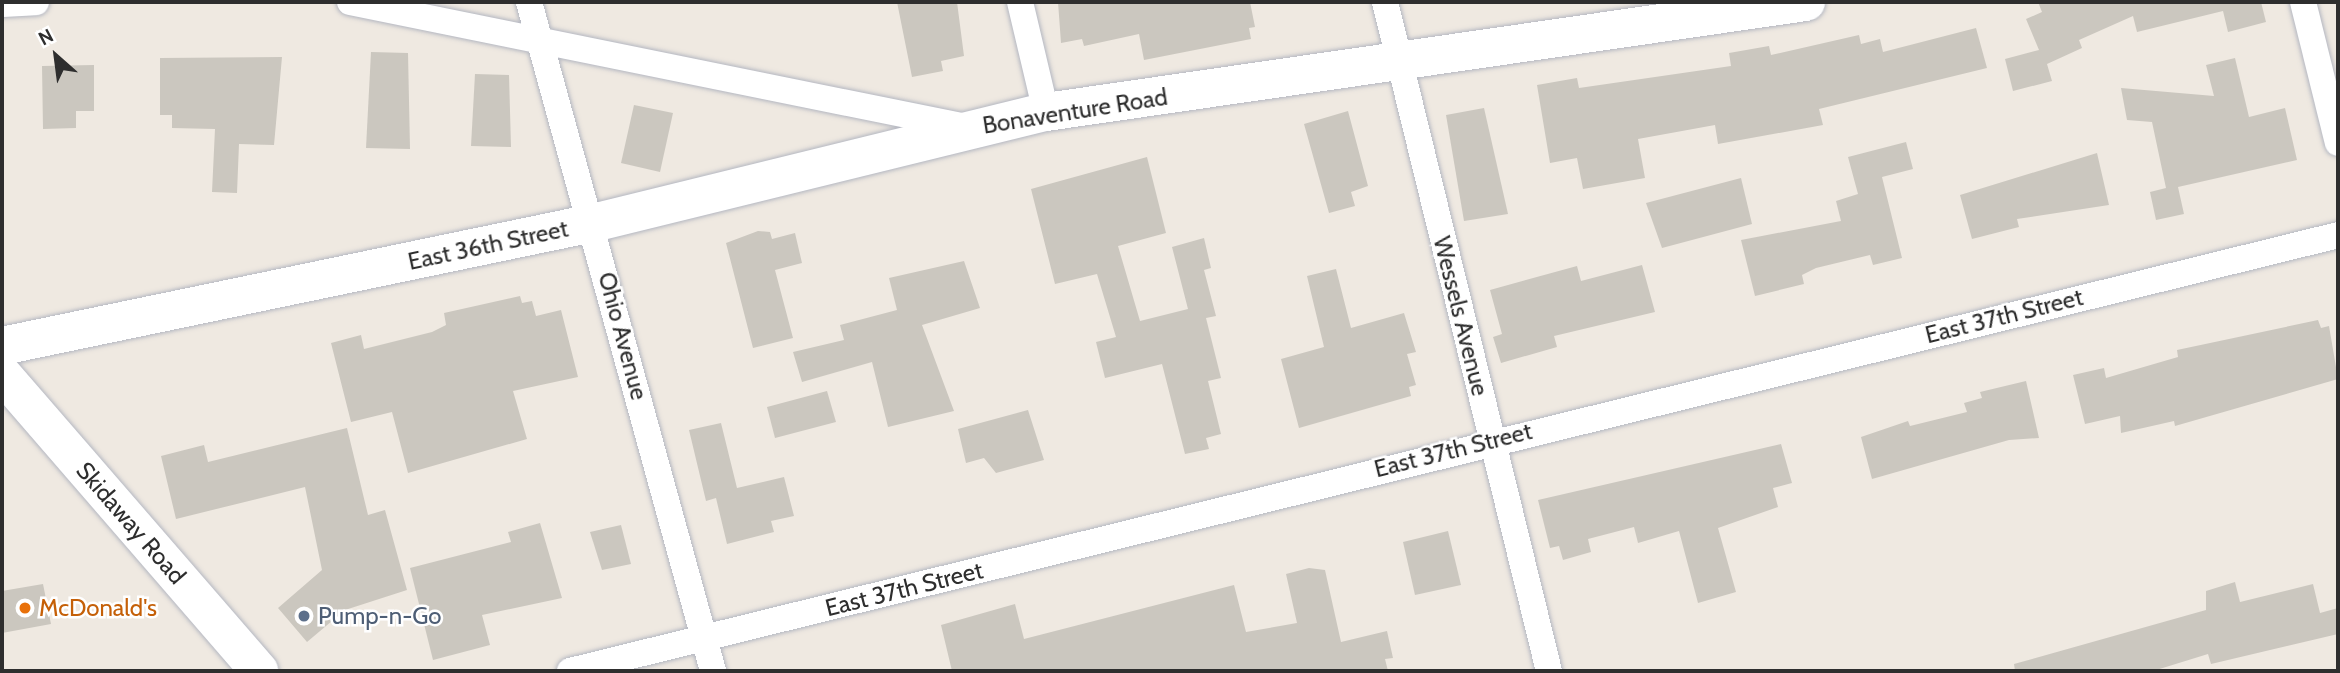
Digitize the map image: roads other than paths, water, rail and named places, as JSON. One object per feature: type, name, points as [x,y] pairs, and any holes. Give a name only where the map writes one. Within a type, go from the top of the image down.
[{"type":"street","points":[[2,4],[36,2]]},
{"type":"street","name":"Bonaventure Road","points":[[351,2],[536,37],[971,128],[1046,112],[1396,65],[1741,5],[1806,2]]},
{"type":"street","name":"Ohio Avenue","points":[[528,2],[536,37],[593,223],[713,671]]},
{"type":"street","points":[[1020,2],[1046,112]]},
{"type":"street","name":"Wessels Avenue","points":[[1385,2],[1396,65],[1549,671]]},
{"type":"street","points":[[2303,2],[2338,143]]},
{"type":"street","name":"East 36th Street","points":[[2,346],[593,223],[971,128]]},
{"type":"street","name":"East 37th Street","points":[[570,671],[1492,440],[2338,235]]},
{"type":"street","name":"Skidaway Road","points":[[2,374],[259,671]]},
{"type":"place","name":"McDonald's","points":[[25,608]]},
{"type":"place","name":"Pump-n-Go","points":[[304,616]]}]
